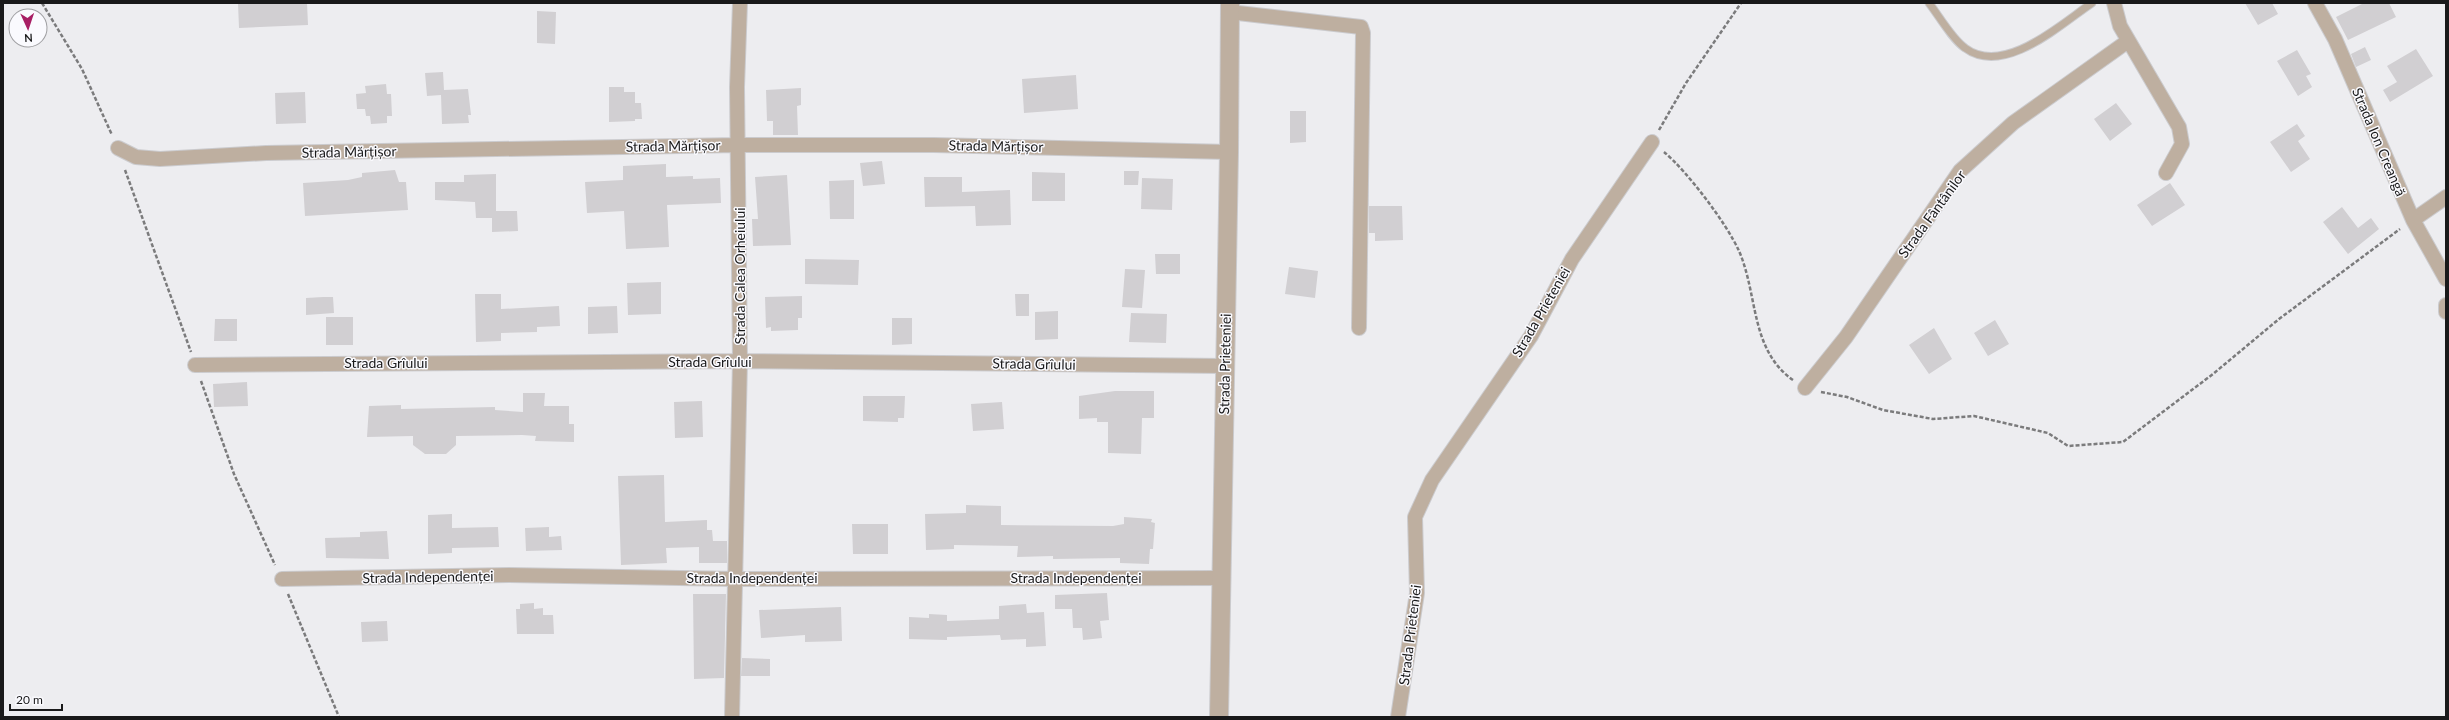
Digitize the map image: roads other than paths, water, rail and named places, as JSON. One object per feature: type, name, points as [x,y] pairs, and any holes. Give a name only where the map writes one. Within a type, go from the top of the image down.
[{"type":"street","name":"Strada Calea Orheiului","points":[[732,717],[740,361],[738,145],[740,3]]},
{"type":"street","points":[[2114,3],[2116,14],[2128,40],[2179,127],[2182,144],[2166,173]]},
{"type":"street","name":"Strada Ion Creangă","points":[[2315,3],[2334,39],[2413,220],[2446,279]]},
{"type":"street","name":"Strada Prieteniei","points":[[1219,717],[1230,152],[1230,7],[1361,27],[1363,33],[1359,328]]},
{"type":"street","name":"Strada Fântânilor","points":[[1805,388],[1846,337],[1960,171],[2013,123],[2128,40]]},
{"type":"street","name":"Strada Prieteniei","points":[[1398,717],[1417,593],[1415,518],[1432,480],[1531,336],[1572,259],[1652,142]]},
{"type":"street","name":"Strada Mărțișor","points":[[118,148],[136,157],[160,159],[273,153],[738,145],[941,145],[1230,152]]},
{"type":"street","points":[[2413,220],[2446,197]]},
{"type":"street","points":[[2446,305],[2446,312]]},
{"type":"street","name":"Strada Grîului","points":[[195,364],[740,361],[1225,366]]},
{"type":"street","name":"Strada Independenței","points":[[282,580],[509,575],[736,579],[1222,578]]},
{"type":"lane","points":[[1928,3],[1965,48],[1982,56],[2015,52],[2032,44],[2091,3]]}]
